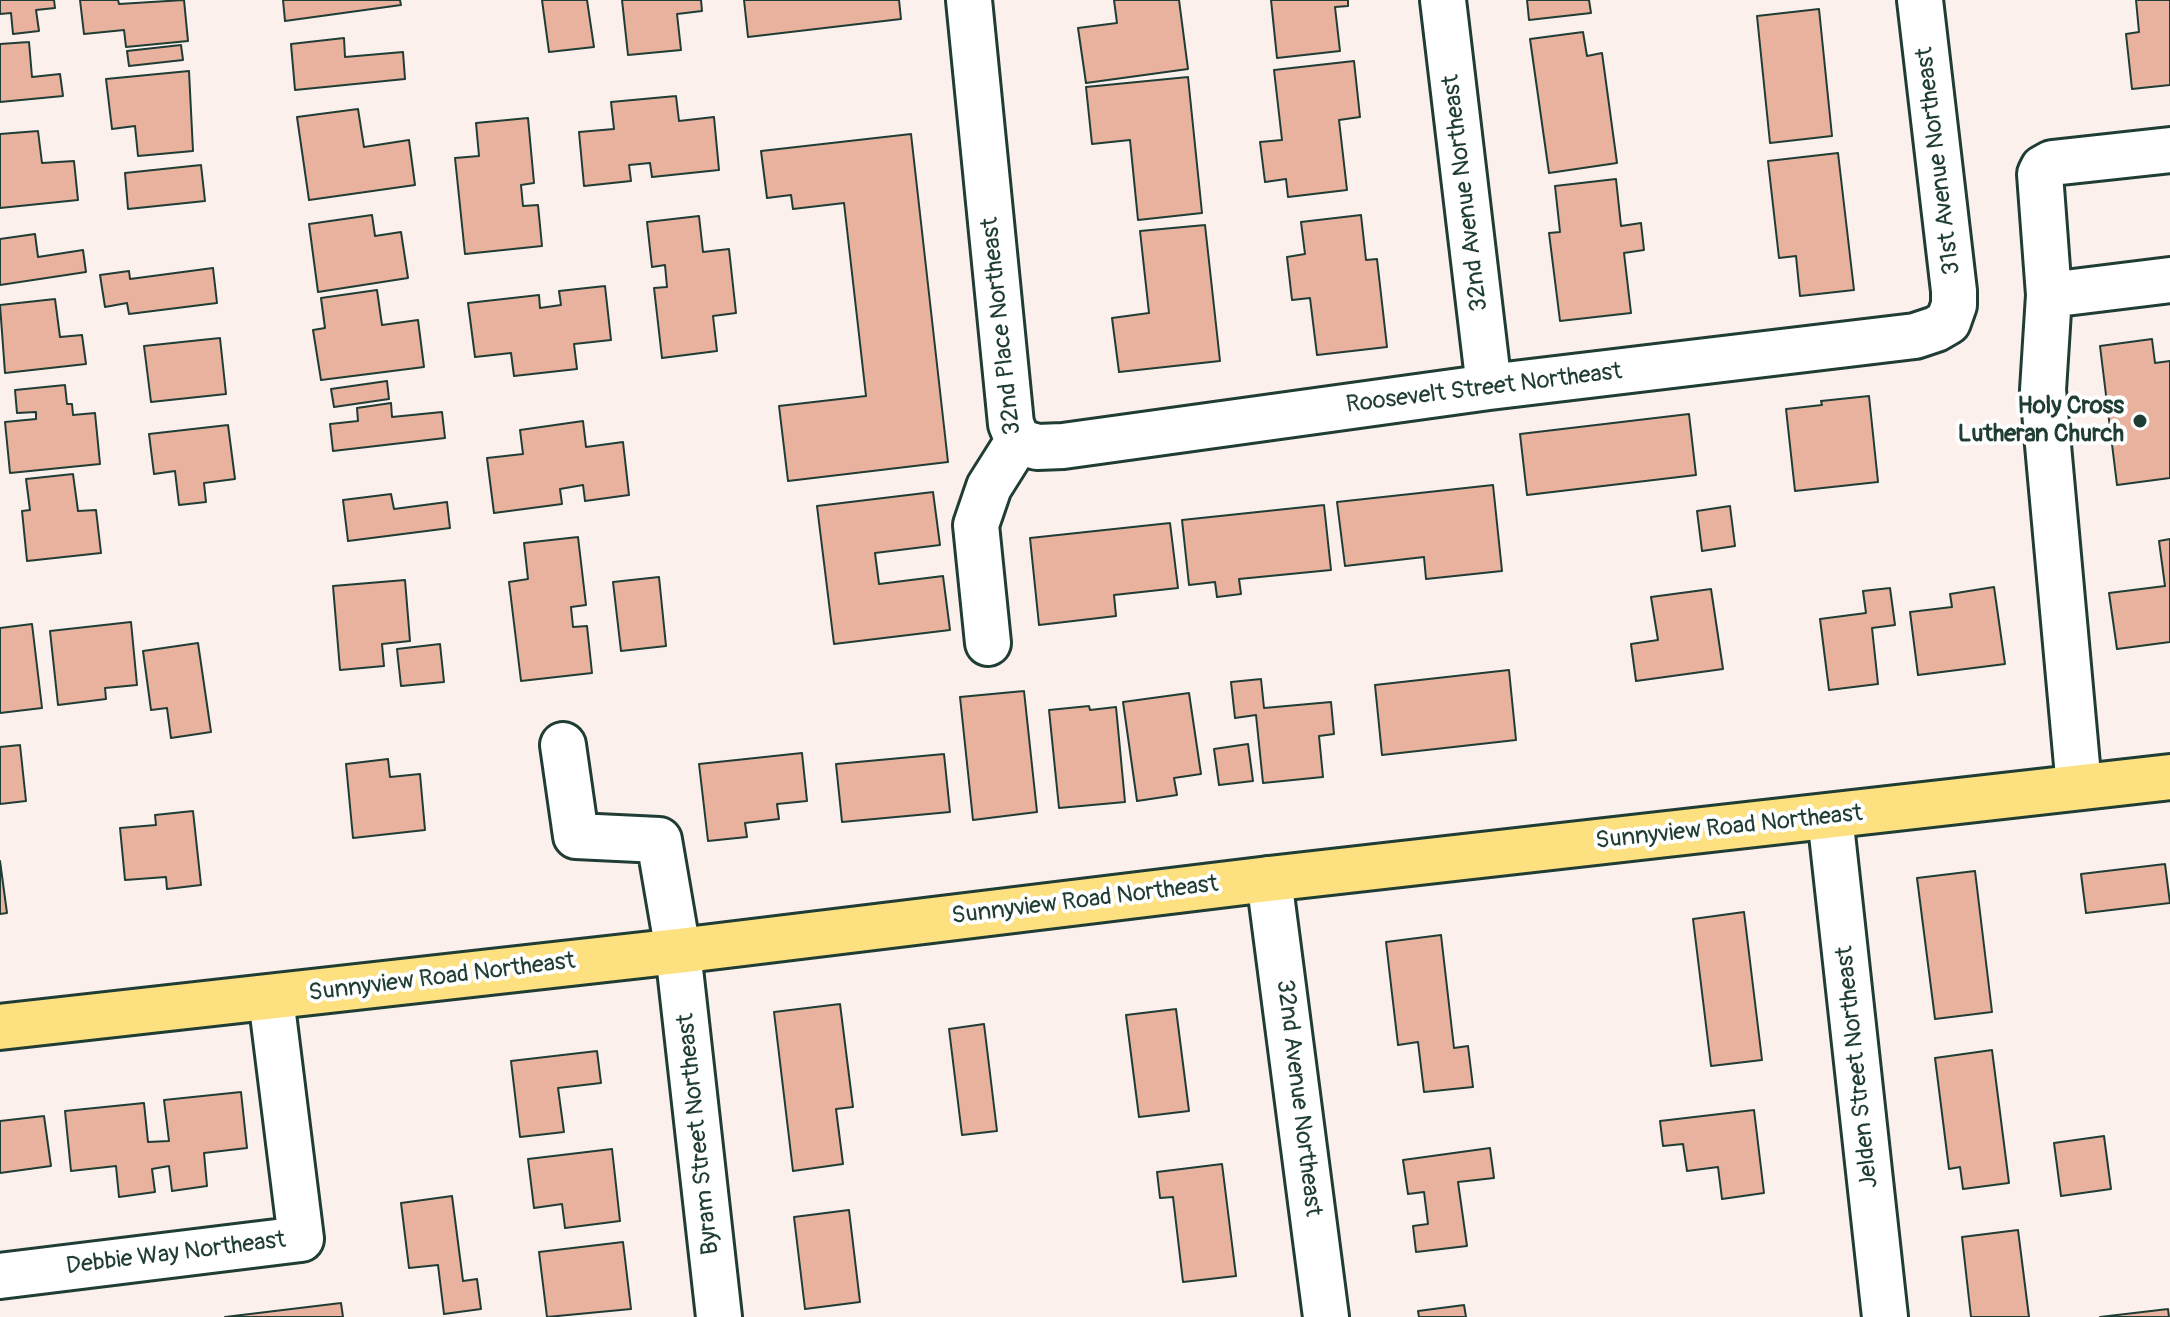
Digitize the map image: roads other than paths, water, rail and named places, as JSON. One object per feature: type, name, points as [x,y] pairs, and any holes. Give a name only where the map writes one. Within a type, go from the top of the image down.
[{"type":"main road","name":"Sunnyview Road Northeast","points":[[0,1027],[2170,777]]},
{"type":"street","name":"32nd Place Northeast","points":[[969,0],[1011,424],[1018,441],[989,487],[976,525],[988,643]]},
{"type":"street","name":"32nd Avenue Northeast","points":[[1443,0],[1489,387]]},
{"type":"street","name":"31st Avenue Northeast","points":[[1920,0],[1954,291],[1954,305],[1948,322]]},
{"type":"street","points":[[2079,787],[2043,390],[2049,295],[2040,174],[2052,163],[2170,150]]},
{"type":"street","points":[[2049,295],[2170,280]]},
{"type":"street","name":"Roosevelt Street Northeast","points":[[1018,441],[1037,447],[1063,446],[1489,387],[1915,336],[1948,322]]},
{"type":"street","name":"Byram Street Northeast","points":[[563,745],[576,836],[659,840],[678,951],[719,1317]]},
{"type":"street","name":"Jelden Street Northeast","points":[[1830,816],[1885,1317]]},
{"type":"street","name":"32nd Avenue Northeast","points":[[1269,879],[1326,1317]]},
{"type":"street","name":"Debbie Way Northeast","points":[[0,1276],[301,1239],[271,998]]},
{"type":"place","name":"Holy Cross Lutheran Church","points":[[2140,421]]}]
